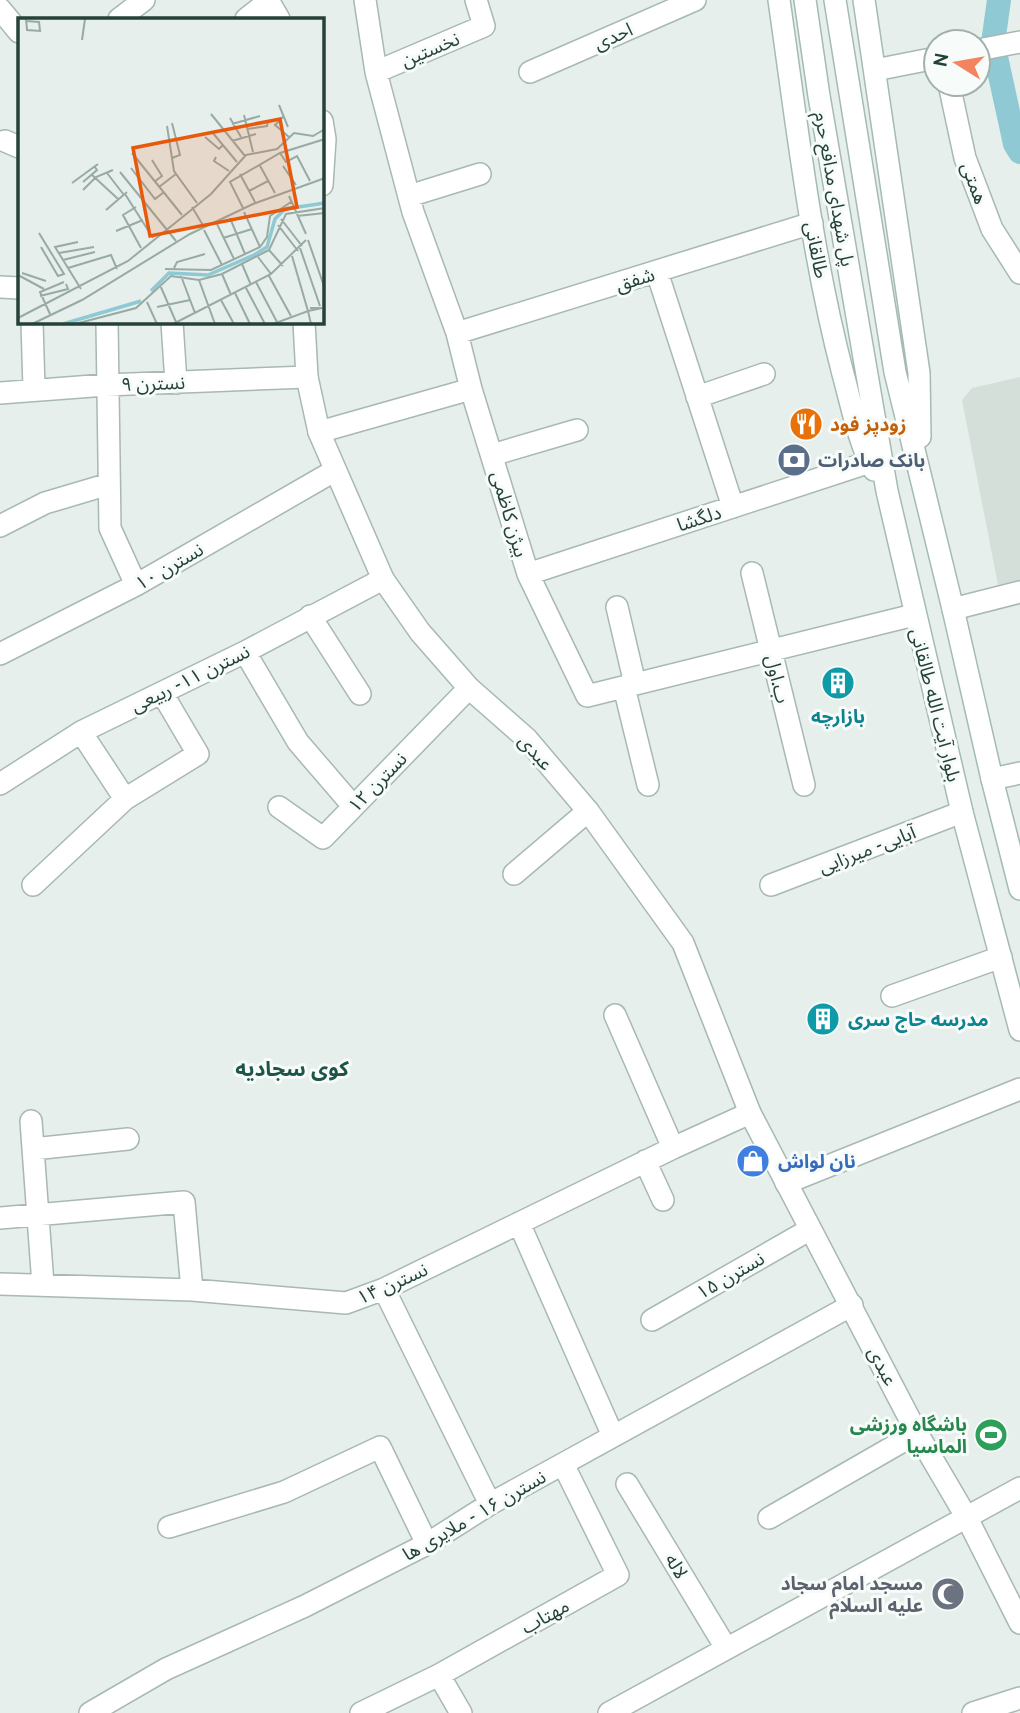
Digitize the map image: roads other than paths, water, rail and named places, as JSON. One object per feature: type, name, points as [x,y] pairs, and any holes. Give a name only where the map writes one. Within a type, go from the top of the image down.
[{"type":"street","points":[[120,18],[144,0]]},
{"type":"street","name":"بیژن کاظمی","points":[[365,0],[376,72],[409,196],[457,333],[471,388],[528,574],[587,696],[914,615]]},
{"type":"street","name":"نخستین","points":[[376,72],[484,26],[475,0]]},
{"type":"street","name":"احدی","points":[[530,72],[695,0]]},
{"type":"street","name":"طالقانی","points":[[779,0],[812,223],[835,345],[870,462],[887,491]]},
{"type":"street","name":"پل شهدای مدافع حرم","points":[[805,0],[868,377]]},
{"type":"street","name":"پل شهدای مدافع حرم","points":[[835,0],[895,372]]},
{"type":"street","points":[[864,0],[919,373],[920,478]]},
{"type":"street","points":[[248,18],[272,7]]},
{"type":"street","points":[[0,9],[18,31]]},
{"type":"street","points":[[992,47],[1017,42]]},
{"type":"street","points":[[875,70],[922,61]]},
{"type":"street","name":"همتی","points":[[952,98],[970,170],[992,229],[1020,273]]},
{"type":"street","points":[[324,133],[324,153]]},
{"type":"street","points":[[409,196],[480,174]]},
{"type":"street","name":"شفق","points":[[457,333],[812,223]]},
{"type":"street","points":[[657,272],[733,507]]},
{"type":"street","points":[[0,287],[18,288]]},
{"type":"street","points":[[32,324],[34,389]]},
{"type":"street","points":[[107,324],[110,528],[136,585]]},
{"type":"street","points":[[172,324],[176,383]]},
{"type":"street","name":"عبدی","points":[[304,324],[307,377],[319,432],[383,579],[420,632],[469,688],[527,739],[588,811],[683,943],[750,1113],[809,1230],[852,1305],[917,1433],[967,1518],[1020,1623]]},
{"type":"street","name":"بلوار آیت الله طالقانی","points":[[895,372],[1020,889]]},
{"type":"street","points":[[697,397],[764,374]]},
{"type":"street","name":"نسترن ۹","points":[[0,393],[106,385],[307,377]]},
{"type":"street","name":"بلوار آیت الله طالقانی","points":[[868,377],[887,491],[914,615],[962,812],[1020,1030]]},
{"type":"street","points":[[319,432],[471,388]]},
{"type":"street","points":[[492,455],[577,430]]},
{"type":"street","name":"دلگشا","points":[[528,574],[870,462]]},
{"type":"street","name":"نسترن ۱۰","points":[[0,654],[136,585],[334,471]]},
{"type":"street","points":[[0,526],[45,503],[109,484]]},
{"type":"street","name":"ب.اول","points":[[752,573],[804,785]]},
{"type":"street","name":"نسترن ۱۱- ربیعی","points":[[0,784],[81,732],[245,652],[383,579]]},
{"type":"street","points":[[953,609],[1020,592]]},
{"type":"street","points":[[617,607],[648,785]]},
{"type":"street","points":[[310,616],[360,694]]},
{"type":"street","points":[[245,652],[298,742],[353,806]]},
{"type":"street","name":"نسترن ۱۲","points":[[279,807],[323,838],[469,688]]},
{"type":"street","points":[[33,885],[125,799],[198,754],[162,693]]},
{"type":"street","points":[[81,732],[125,799]]},
{"type":"street","points":[[992,779],[1020,773]]},
{"type":"street","points":[[514,874],[588,811]]},
{"type":"street","name":"آبایی- میرزایی","points":[[771,885],[962,812]]},
{"type":"street","points":[[892,996],[1001,957]]},
{"type":"street","points":[[615,1015],[673,1147]]},
{"type":"street","points":[[786,1183],[1020,1090]]},
{"type":"street","name":"نسترن ۱۴","points":[[0,1284],[192,1290],[346,1303],[384,1289],[673,1147],[750,1113]]},
{"type":"street","points":[[31,1121],[43,1285]]},
{"type":"street","points":[[33,1149],[128,1139]]},
{"type":"street","points":[[645,1161],[663,1200]]},
{"type":"street","points":[[0,1218],[184,1202],[192,1290]]},
{"type":"street","points":[[519,1223],[613,1436]]},
{"type":"street","name":"نسترن ۱۵","points":[[652,1320],[809,1230]]},
{"type":"street","points":[[384,1289],[489,1504]]},
{"type":"street","name":"نسترن ۱۶ - ملایری ها","points":[[90,1713],[166,1669],[305,1606],[427,1544],[489,1504],[852,1305]]},
{"type":"street","points":[[769,1518],[917,1433]]},
{"type":"street","points":[[169,1527],[284,1492],[380,1447],[427,1544]]},
{"type":"street","name":"مهتاب","points":[[361,1713],[439,1675],[618,1575],[563,1464]]},
{"type":"street","name":"لاله","points":[[627,1484],[726,1648]]},
{"type":"street","points":[[609,1713],[1020,1488]]},
{"type":"street","points":[[439,1675],[461,1713]]},
{"type":"street","points":[[973,1713],[1020,1698]]},
{"type":"waterway","points":[[999,0],[993,43],[1015,144],[1020,152]]},
{"type":"place","name":"زودپز فود","points":[[806,424]]},
{"type":"place","name":"بانک صادرات","points":[[794,460]]},
{"type":"place","name":"بازارچه","points":[[838,683]]},
{"type":"place","name":"مدرسه حاج سری","points":[[823,1019]]},
{"type":"place","name":"نان لواش","points":[[753,1161]]},
{"type":"place","name":"باشگاه ورزشی الماسیا","points":[[991,1435]]},
{"type":"place","name":"مسجد امام سجاد علیه السلام","points":[[948,1594]]},
{"type":"district","name":"کوی سجادیه","points":[[292,1069]]}]
